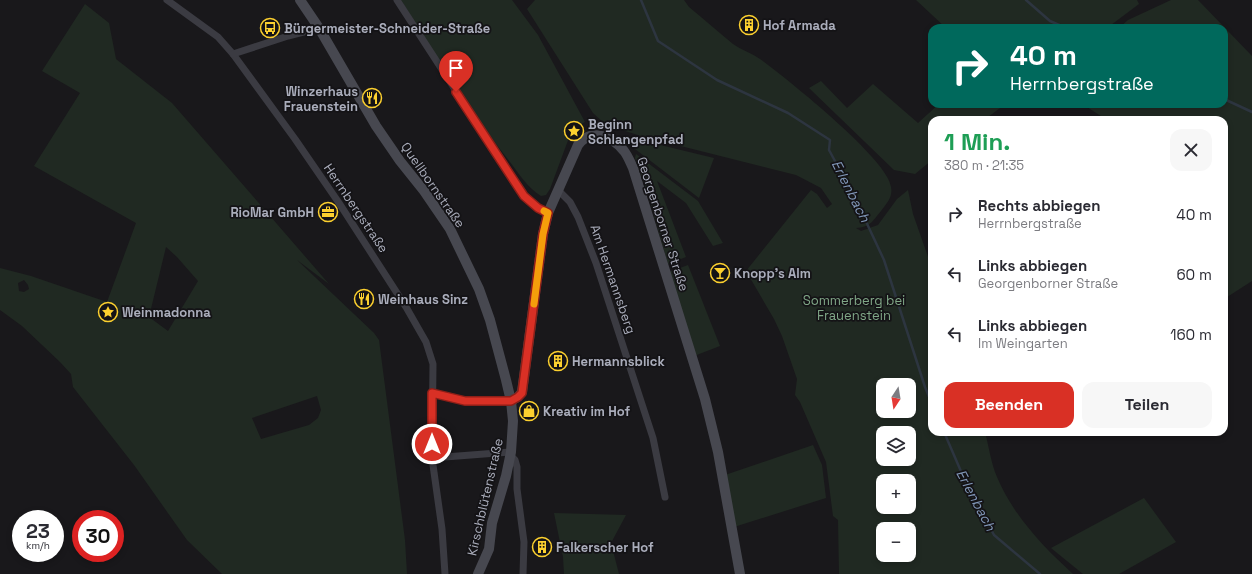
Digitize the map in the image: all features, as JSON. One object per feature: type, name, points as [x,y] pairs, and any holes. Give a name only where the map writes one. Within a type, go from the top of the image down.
[{"type":"main road","name":"Quellbornstraße","points":[[300,0],[376,126],[434,204],[450,229],[477,284],[504,372],[511,401]]},
{"type":"main road","name":"Georgenborner Straße","points":[[511,401],[518,397],[522,392],[543,234],[548,213],[578,145],[587,136],[594,135],[609,139],[623,150],[630,162],[709,413],[718,452],[740,574]]},
{"type":"main road","name":"Kirschblütenstraße","points":[[478,574],[489,549],[492,523],[511,453],[513,421],[511,401]]},
{"type":"street","name":"Herrnbergstraße","points":[[167,0],[218,37],[233,54],[295,139],[343,210],[406,307],[426,342],[433,364],[432,458],[442,529],[445,574]]},
{"type":"street","points":[[397,0],[524,196],[538,208],[548,213]]},
{"type":"street","points":[[233,54],[318,28]]},
{"type":"street","name":"Am Hermannsberg","points":[[558,190],[570,202],[578,217],[596,263],[653,438],[665,498]]},
{"type":"street","points":[[432,393],[465,401],[511,401]]},
{"type":"street","points":[[432,458],[511,453],[517,467],[517,489],[524,542],[523,574]]},
{"type":"green space","points":[[401,0],[512,0],[538,35],[585,122],[574,128],[570,135],[550,189],[546,195],[541,196],[528,185],[495,143],[453,83]]},
{"type":"green space","name":"Sommerberg bei Frauenstein","points":[[535,0],[684,0],[689,7],[733,44],[760,59],[791,83],[855,139],[886,174],[891,187],[889,200],[881,211],[868,225],[856,228],[861,231],[878,225],[897,199],[908,190],[913,214],[928,257],[928,436],[986,436],[995,472],[1011,504],[1030,530],[1073,574],[839,574],[838,520],[833,516],[826,462],[800,402],[795,395],[797,379],[782,336],[774,319],[746,271],[811,190],[817,194],[827,208],[832,204],[821,188],[796,175],[641,136],[606,125],[593,113],[527,9]]},
{"type":"green space","points":[[916,0],[1137,0],[1139,4],[1112,24],[942,24]]},
{"type":"green space","points":[[1171,0],[1198,0],[1221,24],[1124,24],[1128,20]]},
{"type":"green space","points":[[85,4],[109,23],[116,59],[172,103],[329,284],[297,260],[374,333],[379,340],[405,540],[407,574],[222,574],[187,540],[134,465],[73,387],[71,374],[22,326],[0,310],[0,268],[31,276],[107,302],[136,223],[34,166],[80,93],[42,71]],"holes":[[[166,247],[198,281],[168,331],[149,317]],[[24,280],[29,289],[24,292],[19,291],[18,283]],[[317,396],[321,410],[318,418],[309,425],[261,439],[252,418]]]},
{"type":"green space","points":[[1228,31],[1252,56],[1252,281],[1228,296],[1228,116],[1101,116],[1089,108],[1228,108]]},
{"type":"green space","points":[[821,81],[847,108],[873,84],[918,123],[935,108],[1000,108],[989,116],[928,116],[928,163],[915,174],[894,170],[809,88]]},
{"type":"green space","points":[[623,136],[714,158],[699,198],[622,139]]},
{"type":"green space","points":[[636,154],[698,201],[723,243],[713,246],[686,203],[657,181],[686,257],[668,264],[646,189],[635,158]]},
{"type":"green space","points":[[688,265],[720,346],[694,356],[669,272]]},
{"type":"green space","points":[[813,445],[822,465],[826,498],[734,527],[725,475]]},
{"type":"green space","points":[[1144,498],[1176,542],[1119,574],[1083,574],[1051,548]]},
{"type":"green space","points":[[554,513],[626,515],[611,543],[619,574],[564,574],[563,557]]},
{"type":"waterway","name":"Erlenbach","points":[[641,0],[658,41],[717,80],[788,113],[830,140],[829,150],[855,198],[884,260],[928,394]]},
{"type":"waterway","name":"Erlenbach","points":[[1026,0],[1050,21],[1057,24]]},
{"type":"waterway","points":[[1228,101],[1252,112]]},
{"type":"waterway","name":"Erlenbach","points":[[946,436],[966,483],[994,535],[1040,574]]},
{"type":"slow traffic","points":[[534,304],[543,234],[548,213],[544,211]]},
{"type":"place","name":"Hof Armada","points":[[749,25]]},
{"type":"place","name":"Bürgermeister-Schneider-Straße","points":[[270,28]]},
{"type":"place","name":"Winzerhaus Frauenstein","points":[[372,98]]},
{"type":"place","name":"Beginn Schlangenpfad","points":[[574,131]]},
{"type":"place","name":"RioMar GmbH","points":[[328,212]]},
{"type":"place","name":"Knopp's Alm","points":[[720,273]]},
{"type":"place","name":"Weinhaus Sinz","points":[[364,299]]},
{"type":"place","name":"Weinmadonna","points":[[108,312]]},
{"type":"place","name":"Hermannsblick","points":[[558,361]]},
{"type":"place","name":"Kreativ im Hof","points":[[529,411]]},
{"type":"place","name":"Falkerscher Hof","points":[[542,547]]},
{"type":"route","points":[[432,444],[432,393],[465,401],[511,401],[522,393],[543,234],[548,213],[538,208],[524,196],[456,92]]}]
